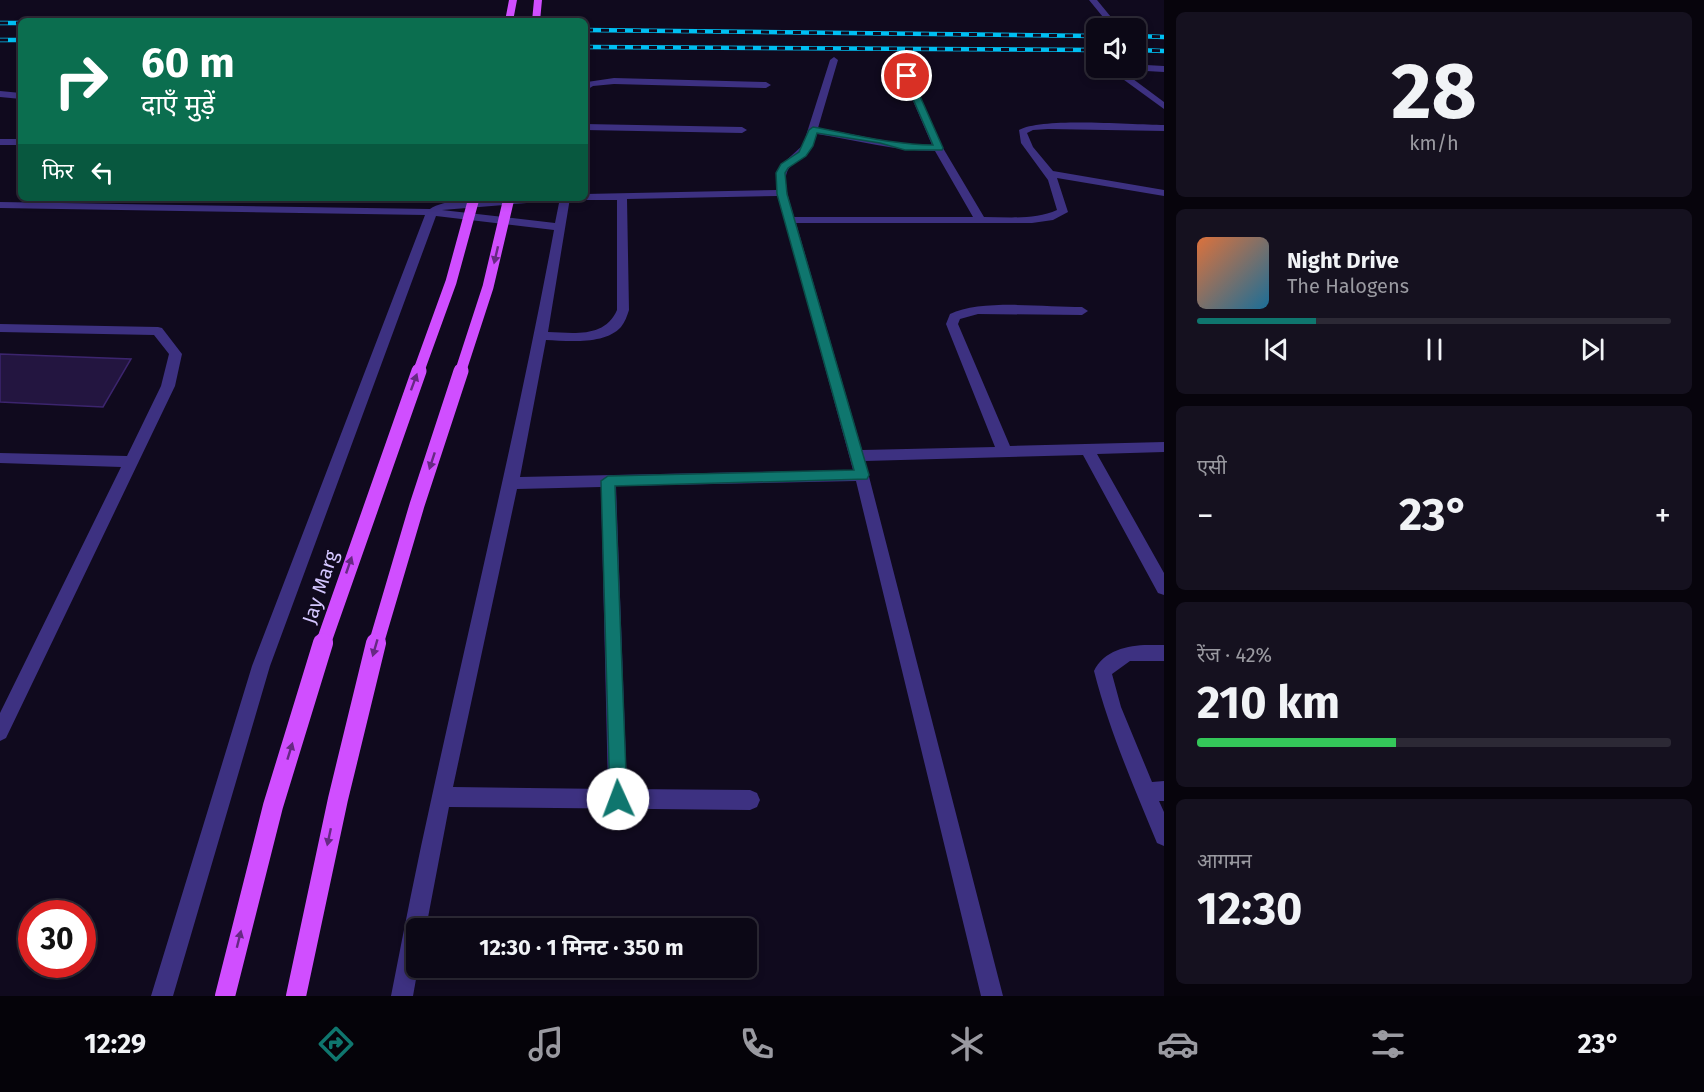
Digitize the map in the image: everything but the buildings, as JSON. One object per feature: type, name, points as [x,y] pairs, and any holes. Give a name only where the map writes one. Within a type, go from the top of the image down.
[{"type":"main road","points":[[510,18],[513,0]]},
{"type":"main road","points":[[536,18],[538,0]]},
{"type":"main road","name":"Jay Marg","points":[[225,996],[273,807],[331,619],[451,282],[473,201]]},
{"type":"main road","points":[[296,996],[338,799],[373,654],[417,506],[488,287],[508,201]]},
{"type":"street","points":[[1093,0],[1108,18]]},
{"type":"street","points":[[899,58],[938,148],[981,221]]},
{"type":"street","points":[[834,60],[808,146],[803,154],[784,166],[780,173],[782,194],[862,475],[992,996]]},
{"type":"street","points":[[1164,69],[1144,65],[1125,73],[1124,78],[1164,106]]},
{"type":"street","points":[[588,86],[614,81],[766,85]]},
{"type":"street","points":[[0,94],[18,96]]},
{"type":"street","points":[[791,220],[981,221],[1049,218],[1063,212],[1056,188],[1049,172],[1023,140],[1022,132],[1031,127],[1064,125],[1164,128]]},
{"type":"street","points":[[588,127],[742,130]]},
{"type":"street","points":[[813,130],[881,141],[905,148],[938,148]]},
{"type":"street","points":[[0,142],[18,142]]},
{"type":"street","points":[[1049,172],[1164,193]]},
{"type":"street","points":[[588,197],[782,194]]},
{"type":"street","points":[[541,336],[596,334],[610,330],[618,324],[623,310],[622,196]]},
{"type":"street","points":[[162,996],[261,666],[432,212],[441,206],[510,201]]},
{"type":"street","points":[[402,996],[441,797],[511,483],[541,336],[564,201]]},
{"type":"street","points":[[0,205],[432,212],[558,227]]},
{"type":"street","points":[[1004,450],[952,324],[954,317],[964,312],[978,310],[1082,311]]},
{"type":"street","points":[[0,328],[158,331],[176,354],[168,386],[0,732]]},
{"type":"street","points":[[855,456],[1164,447]]},
{"type":"street","points":[[1086,448],[1164,588]]},
{"type":"street","points":[[0,458],[131,462]]},
{"type":"street","points":[[511,483],[862,475]]},
{"type":"street","points":[[608,481],[618,799]]},
{"type":"street","points":[[1164,653],[1136,652],[1118,657],[1103,671],[1112,707],[1155,792],[1164,836]]},
{"type":"street","points":[[441,797],[750,800]]},
{"type":"railway","points":[[0,23],[18,23]]},
{"type":"railway","points":[[588,30],[1086,36]]},
{"type":"railway","points":[[1146,36],[1164,37]]},
{"type":"railway","points":[[0,40],[18,40]]},
{"type":"railway","points":[[588,47],[1086,50]]},
{"type":"railway","points":[[1146,50],[1164,51]]},
{"type":"route","points":[[618,799],[608,481],[862,475],[782,194],[780,173],[784,166],[803,154],[813,130],[881,141],[905,148],[938,148],[907,76]]}]
